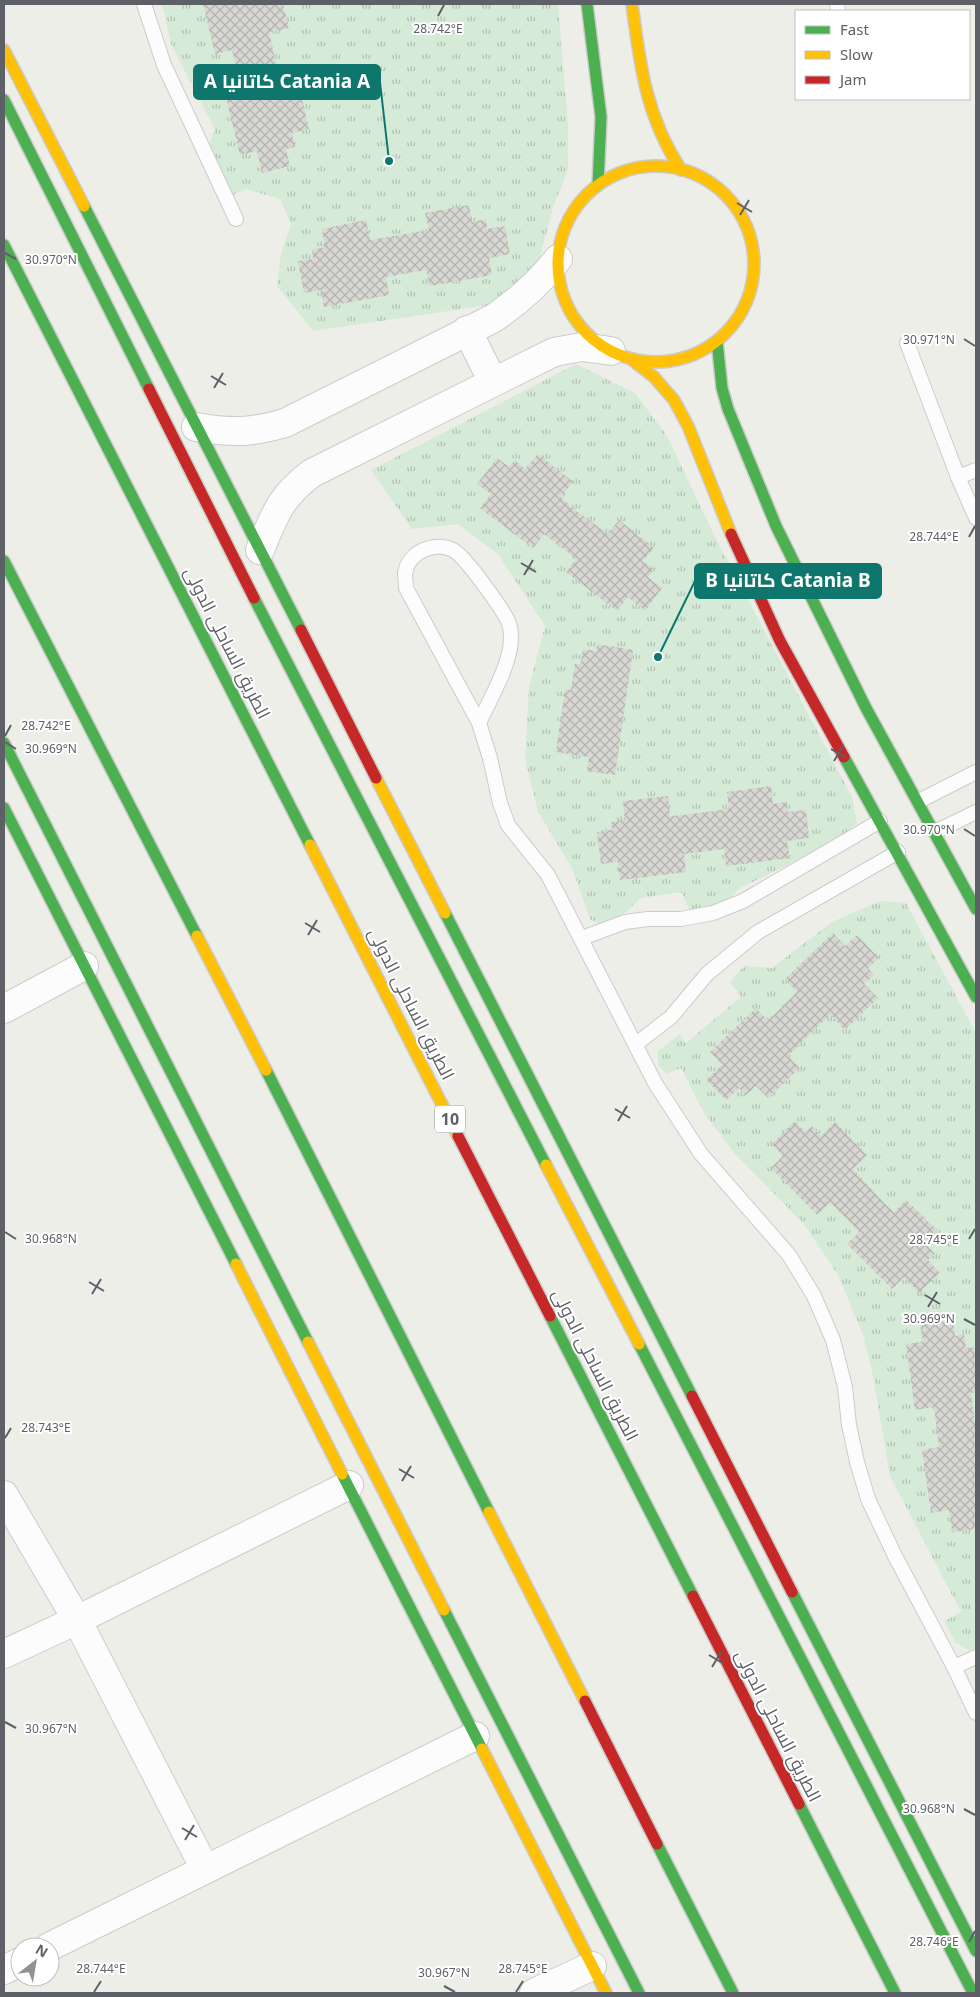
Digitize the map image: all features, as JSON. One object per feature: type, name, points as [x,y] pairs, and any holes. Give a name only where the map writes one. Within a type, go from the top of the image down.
[{"type":"main road","points":[[587,4],[602,127],[602,158],[598,185]]},
{"type":"main road","points":[[632,4],[646,100],[666,148],[682,170]]},
{"type":"main road","points":[[4,50],[976,1951]]},
{"type":"main road","points":[[4,100],[237,565],[973,1993]]},
{"type":"main road","points":[[621,355],[654,362],[676,360],[698,353],[717,341],[732,326],[744,309],[751,289],[754,268],[752,247],[740,215],[722,193],[705,180],[682,170],[660,167],[638,168],[617,175],[598,185],[582,200],[570,218],[561,238],[558,259],[559,282],[566,303],[577,322],[587,333],[654,378],[674,400],[688,426],[737,548],[780,641],[828,730],[884,819],[976,996]]},
{"type":"main road","name":"الطريق الساحلى الدولى","points":[[4,246],[895,1993]]},
{"type":"main road","points":[[717,341],[722,388],[728,409],[776,526],[866,708],[919,801],[931,834],[976,909]]},
{"type":"main road","points":[[4,561],[733,1993]]},
{"type":"main road","points":[[4,743],[639,1993]]},
{"type":"main road","points":[[903,809],[919,801]]},
{"type":"main road","points":[[4,808],[606,1993]]},
{"type":"street","points":[[196,427],[225,432],[255,431],[285,423],[494,318],[518,302],[540,282],[558,259]]},
{"type":"street","points":[[467,330],[493,382]]},
{"type":"street","points":[[260,550],[276,510],[291,489],[312,473],[554,352],[582,347],[621,355]]},
{"type":"street","points":[[4,1008],[84,966]]},
{"type":"street","points":[[4,1654],[77,1620],[349,1485]]},
{"type":"street","points":[[4,1494],[77,1620],[205,1870]]},
{"type":"street","points":[[60,1942],[475,1736]]},
{"type":"street","points":[[534,1993],[592,1966]]},
{"type":"lane","points":[[144,4],[164,65],[236,219]]},
{"type":"lane","points":[[908,343],[958,477],[976,518]]},
{"type":"lane","points":[[958,477],[976,470]]},
{"type":"lane","points":[[478,723],[510,652],[512,636],[508,621],[466,561],[454,550],[439,546],[424,549],[412,558],[405,573],[406,588],[478,723],[490,758],[500,803],[508,825],[548,874],[655,1083],[682,1127],[707,1161],[789,1255],[814,1296],[835,1350],[845,1387],[849,1425],[868,1499],[895,1556],[954,1667],[976,1713]]},
{"type":"lane","points":[[919,801],[976,772]]},
{"type":"lane","points":[[931,834],[976,812]]},
{"type":"lane","points":[[582,938],[625,922],[681,919],[713,913],[743,901],[884,819]]},
{"type":"lane","points":[[636,1044],[671,1017],[707,974],[758,932],[901,850]]},
{"type":"lane","points":[[954,1667],[976,1657]]},
{"type":"green space","points":[[162,4],[558,4],[568,125],[568,170],[553,208],[538,264],[503,303],[313,331],[277,286],[281,254],[291,224],[280,199],[246,189],[226,198],[205,152],[215,130],[171,44]]},
{"type":"green space","points":[[576,364],[635,393],[667,436],[715,537],[852,797],[857,823],[835,842],[740,888],[716,912],[691,913],[681,892],[641,898],[625,913],[603,926],[590,919],[572,868],[538,812],[525,758],[529,687],[545,626],[498,554],[458,524],[412,529],[371,470]]},
{"type":"green space","points":[[880,901],[906,903],[976,1033],[976,1648],[970,1651],[955,1642],[944,1621],[961,1612],[890,1476],[873,1376],[864,1338],[838,1275],[803,1223],[735,1154],[704,1113],[681,1068],[666,1074],[659,1066],[657,1052],[680,1034],[686,1043],[741,997],[730,982],[744,966],[772,968],[832,922]]},
{"type":"building","points":[[203,4],[283,4],[289,28],[269,32],[282,90],[299,87],[309,129],[292,133],[295,147],[286,149],[290,166],[262,173],[257,151],[240,155],[225,93],[242,90],[232,50],[215,54]]},
{"type":"building","points":[[469,205],[472,222],[486,219],[487,229],[505,226],[510,254],[489,258],[492,275],[430,286],[426,270],[386,277],[389,295],[324,307],[321,290],[304,293],[298,261],[313,259],[312,250],[325,247],[322,229],[366,220],[370,240],[429,230],[425,213]]},
{"type":"building","points":[[538,454],[573,482],[561,497],[571,507],[608,534],[619,520],[654,548],[643,561],[654,569],[648,577],[662,588],[645,611],[628,597],[617,611],[566,572],[576,559],[544,534],[533,548],[480,508],[491,494],[477,484],[497,458],[509,467],[515,460],[525,469]]},
{"type":"building","points":[[597,644],[633,650],[615,775],[587,771],[589,757],[556,752],[565,689],[571,690],[575,664],[580,665],[583,649],[596,651]]},
{"type":"building","points":[[771,786],[773,804],[787,802],[788,812],[806,810],[809,838],[787,841],[790,858],[726,866],[724,849],[684,854],[686,872],[620,880],[618,862],[601,864],[597,832],[612,830],[611,822],[625,820],[623,801],[668,796],[670,816],[684,815],[729,809],[727,792]]},
{"type":"building","points":[[833,933],[845,946],[857,935],[879,958],[868,968],[874,975],[864,984],[878,998],[845,1030],[831,1015],[820,1024],[788,1056],[800,1068],[768,1098],[756,1086],[746,1095],[739,1088],[726,1100],[706,1080],[722,1065],[710,1052],[756,1008],[768,1021],[797,992],[785,979]]},
{"type":"building","points":[[795,1121],[805,1132],[812,1126],[821,1136],[835,1122],[867,1155],[853,1169],[884,1203],[894,1212],[906,1200],[938,1231],[925,1243],[935,1254],[928,1260],[940,1273],[919,1293],[904,1277],[892,1289],[847,1244],[859,1232],[845,1217],[830,1203],[817,1215],[771,1168],[783,1156],[772,1144]]},
{"type":"building","points":[[953,1320],[955,1336],[964,1334],[966,1348],[976,1347],[976,1392],[971,1393],[976,1432],[976,1529],[952,1532],[949,1510],[931,1513],[922,1450],[939,1447],[934,1407],[915,1410],[906,1344],[923,1342],[920,1325]]},
{"type":"traffic: fast","points":[[587,4],[601,117],[598,185]]},
{"type":"traffic: fast","points":[[4,100],[149,389]]},
{"type":"traffic: fast","points":[[84,206],[301,630]]},
{"type":"traffic: fast","points":[[4,245],[310,845]]},
{"type":"traffic: fast","points":[[717,341],[722,388],[728,409],[776,526],[866,708],[976,909]]},
{"type":"traffic: fast","points":[[4,561],[197,936]]},
{"type":"traffic: fast","points":[[254,598],[546,1165]]},
{"type":"traffic: fast","points":[[4,743],[308,1342]]},
{"type":"traffic: fast","points":[[844,757],[976,997]]},
{"type":"traffic: fast","points":[[4,808],[236,1264]]},
{"type":"traffic: fast","points":[[445,913],[692,1396]]},
{"type":"traffic: fast","points":[[266,1070],[489,1512]]},
{"type":"traffic: fast","points":[[550,1316],[693,1596]]},
{"type":"traffic: fast","points":[[639,1344],[973,1993]]},
{"type":"traffic: fast","points":[[342,1474],[482,1749]]},
{"type":"traffic: fast","points":[[792,1592],[976,1951]]},
{"type":"traffic: fast","points":[[444,1610],[639,1993]]},
{"type":"traffic: fast","points":[[799,1804],[895,1993]]},
{"type":"traffic: fast","points":[[657,1844],[733,1993]]},
{"type":"traffic: slow","points":[[632,4],[646,90],[660,130],[681,170]]},
{"type":"traffic: slow","points":[[4,50],[84,206]]},
{"type":"traffic: slow","points":[[656,166],[675,168],[693,174],[710,183],[725,195],[737,210],[746,227],[752,245],[754,264],[752,283],[746,301],[737,318],[725,333],[710,345],[693,354],[675,360],[656,362],[637,360],[619,354],[602,345],[587,333],[575,318],[566,301],[560,283],[558,264],[560,245],[566,227],[575,210],[587,195],[602,183],[619,174],[637,168],[656,166]]},
{"type":"traffic: slow","points":[[631,359],[654,377],[674,400],[688,426],[731,534]]},
{"type":"traffic: slow","points":[[376,778],[445,913]]},
{"type":"traffic: slow","points":[[310,845],[458,1136]]},
{"type":"traffic: slow","points":[[197,936],[266,1070]]},
{"type":"traffic: slow","points":[[546,1165],[639,1344]]},
{"type":"traffic: slow","points":[[236,1264],[342,1474]]},
{"type":"traffic: slow","points":[[308,1342],[444,1610]]},
{"type":"traffic: slow","points":[[489,1512],[585,1701]]},
{"type":"traffic: slow","points":[[482,1749],[606,1993]]},
{"type":"traffic: jam","points":[[149,389],[254,598]]},
{"type":"traffic: jam","points":[[731,534],[780,641],[844,757]]},
{"type":"traffic: jam","points":[[301,630],[376,778]]},
{"type":"traffic: jam","points":[[458,1136],[550,1316]]},
{"type":"traffic: jam","points":[[692,1396],[792,1592]]},
{"type":"traffic: jam","points":[[693,1596],[799,1804]]},
{"type":"traffic: jam","points":[[585,1701],[657,1844]]},
{"type":"place","name":"A كاتانيا Catania A","points":[[389,161]]},
{"type":"place","name":"B كاتانيا Catania B","points":[[658,657]]}]
